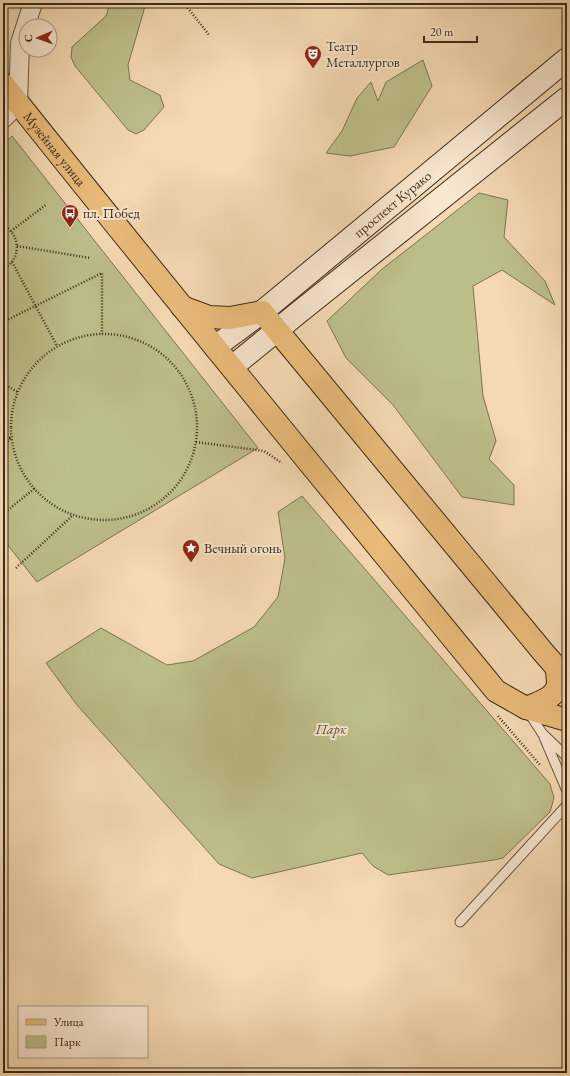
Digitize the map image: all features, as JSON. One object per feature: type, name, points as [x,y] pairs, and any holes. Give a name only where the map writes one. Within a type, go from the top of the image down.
[{"type":"main road","name":"проспект Курако","points":[[215,347],[262,312],[567,59]]},
{"type":"main road","name":"Музейная улица","points":[[3,84],[182,307],[496,691],[526,708],[567,720]]},
{"type":"main road","name":"проспект Курако","points":[[232,367],[567,98]]},
{"type":"main road","points":[[182,307],[209,318],[230,318],[262,312],[276,331],[562,670],[555,691],[548,698],[526,708]]},
{"type":"street","points":[[3,120],[18,104],[20,43],[33,3]]},
{"type":"lane","points":[[526,708],[542,733],[567,791]]},
{"type":"lane","points":[[542,733],[567,757]]},
{"type":"lane","points":[[460,922],[567,805]]},
{"type":"path","points":[[184,3],[209,35]]},
{"type":"path","points":[[11,231],[48,204]]},
{"type":"path","points":[[3,225],[11,231],[17,246],[17,252],[12,262],[3,269]]},
{"type":"path","points":[[17,246],[90,258]]},
{"type":"path","points":[[12,262],[58,346]]},
{"type":"path","points":[[3,322],[102,272],[102,334]]},
{"type":"path","points":[[102,334],[129,337],[154,348],[175,366],[190,389],[197,415],[196,442],[188,469],[171,492],[148,509],[121,519],[93,519],[72,516],[49,502],[35,488],[24,473],[16,456],[12,438],[12,418],[18,392],[25,378],[39,361],[58,346],[70,340],[86,336],[102,334]]},
{"type":"path","points":[[3,384],[18,392]]},
{"type":"path","points":[[3,438],[12,438]]},
{"type":"path","points":[[3,445],[12,438]]},
{"type":"path","points":[[3,514],[35,488]]},
{"type":"path","points":[[16,568],[72,516]]},
{"type":"green space","points":[[110,3],[146,3],[128,65],[130,80],[160,95],[164,107],[144,130],[136,134],[128,130],[75,66],[71,57],[72,47],[106,16]]},
{"type":"green space","points":[[423,60],[432,86],[394,147],[350,156],[326,153],[342,131],[357,98],[371,82],[378,101],[386,82]]},
{"type":"green space","points":[[12,136],[258,448],[37,582],[3,539],[3,145]]},
{"type":"green space","points":[[479,193],[508,200],[504,237],[545,281],[555,305],[502,270],[473,286],[483,396],[496,441],[489,459],[514,485],[514,505],[462,497],[393,405],[346,358],[327,321],[381,270]]},
{"type":"green space","name":"Парк","points":[[302,496],[550,784],[554,798],[550,812],[503,858],[388,875],[373,866],[362,853],[252,878],[219,864],[77,705],[46,663],[101,628],[167,665],[193,661],[254,627],[278,597],[285,558],[278,512]]},
{"type":"place","name":"Театр Металлургов","points":[[313,69]]},
{"type":"place","name":"пл. Побед","points":[[70,228]]},
{"type":"place","name":"Вечный огонь","points":[[191,563]]}]
